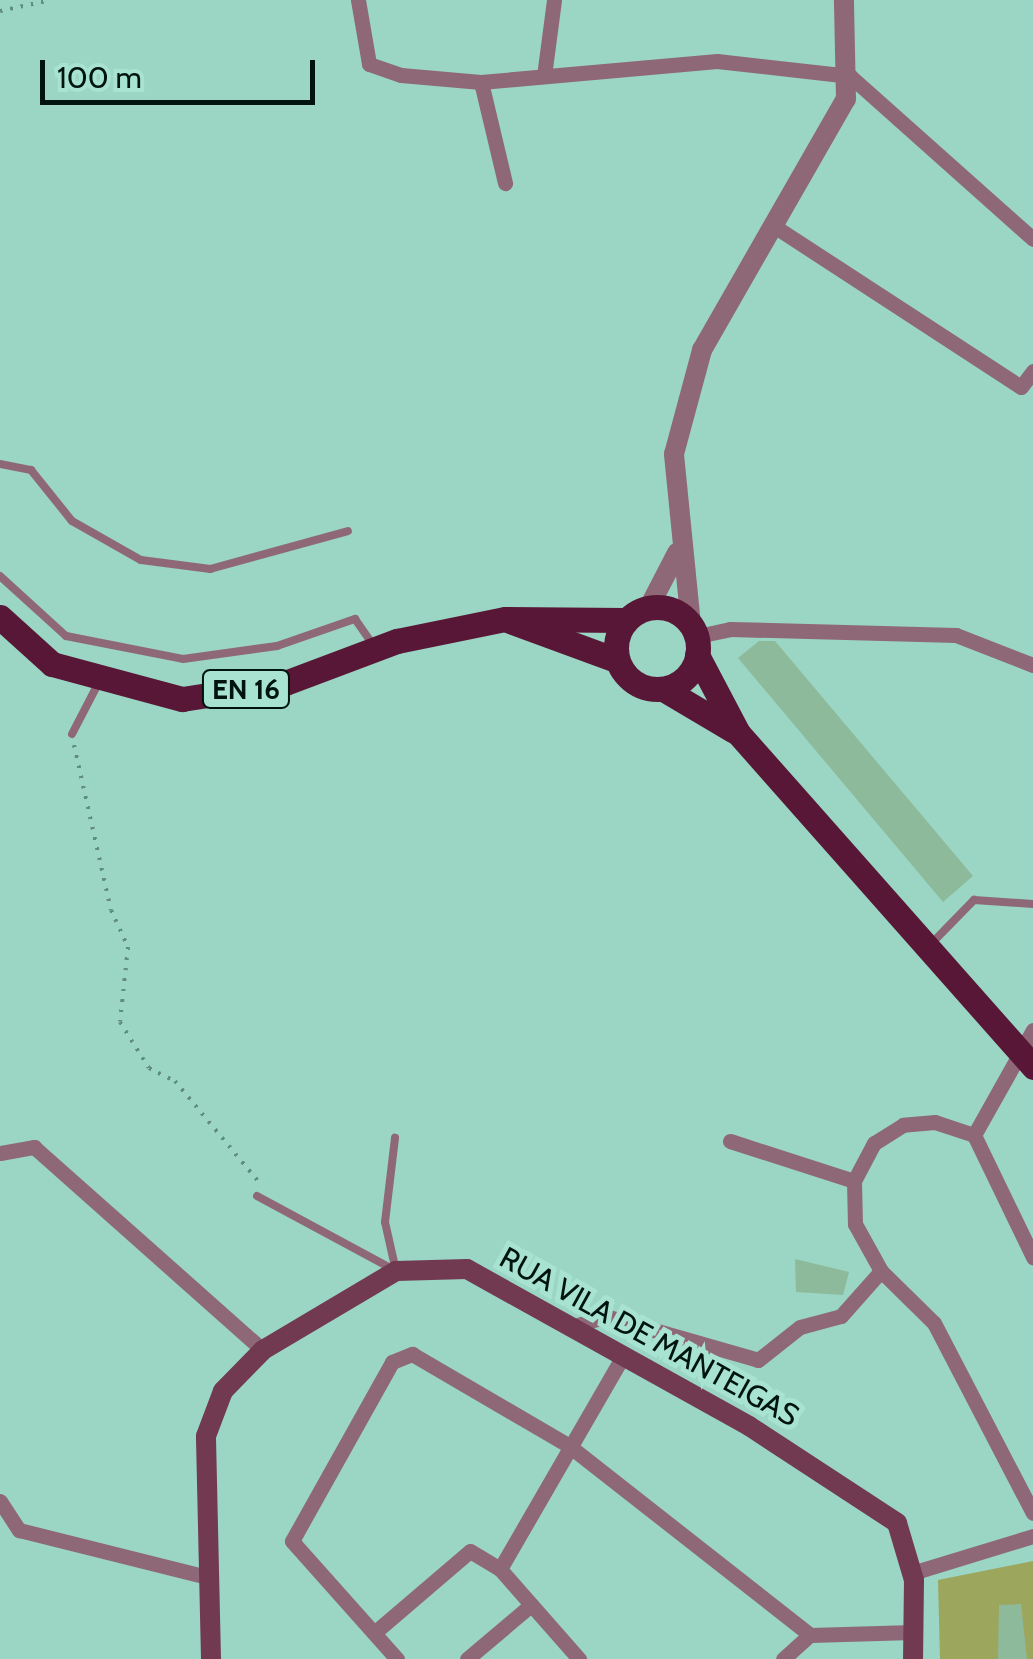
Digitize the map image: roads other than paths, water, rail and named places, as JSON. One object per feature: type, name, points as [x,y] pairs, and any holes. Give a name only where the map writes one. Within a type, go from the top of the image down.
[{"type":"main road","points":[[616,660],[624,620],[648,606],[674,607],[694,639],[738,733],[926,949],[1028,1049]]},
{"type":"main road","name":"EN 16","points":[[0,617],[52,664],[182,699],[285,683],[376,649],[506,619],[624,620]]},
{"type":"main road","points":[[506,619],[616,660],[636,687],[665,690],[738,733]]},
{"type":"main road","points":[[665,690],[687,679],[694,639]]},
{"type":"main road","name":"RUA VILA DE MANTEIGAS","points":[[210,1659],[206,1436],[224,1391],[263,1350],[396,1272],[466,1269],[624,1356],[897,1523],[912,1572],[913,1659]]},
{"type":"street","points":[[358,0],[369,64],[481,82],[717,61],[850,76],[876,95],[1033,240]]},
{"type":"street","points":[[544,76],[554,0]]},
{"type":"street","points":[[844,0],[850,76],[846,98],[777,228],[702,350],[674,454],[676,552],[694,639],[730,629],[956,634],[1033,665]]},
{"type":"street","points":[[481,82],[505,183]]},
{"type":"street","points":[[846,98],[876,95]]},
{"type":"street","points":[[777,228],[1020,387],[1033,372]]},
{"type":"street","points":[[648,606],[676,552]]},
{"type":"street","points":[[974,1135],[1028,1049]]},
{"type":"street","points":[[1033,1257],[974,1135],[934,1122],[903,1125],[874,1142],[854,1180],[855,1224],[881,1271],[934,1324],[1033,1514]]},
{"type":"street","points":[[730,1141],[854,1180]]},
{"type":"street","points":[[0,1153],[34,1147],[263,1350]]},
{"type":"street","points":[[572,1327],[604,1316],[758,1360],[800,1328],[841,1316],[881,1271]]},
{"type":"street","points":[[397,1659],[292,1541],[400,1355],[568,1445],[810,1635],[914,1632]]},
{"type":"street","points":[[500,1570],[568,1445],[624,1356]]},
{"type":"street","points":[[0,1501],[19,1530],[207,1577]]},
{"type":"street","points":[[912,1572],[1033,1536]]},
{"type":"street","points":[[374,1633],[470,1552],[500,1570],[579,1659]]},
{"type":"street","points":[[467,1659],[532,1605]]},
{"type":"street","points":[[783,1659],[810,1635]]},
{"type":"lane","points":[[0,464],[31,470],[72,521],[141,560],[210,569],[348,531]]},
{"type":"lane","points":[[0,576],[66,636],[183,660],[277,646],[355,619],[376,649]]},
{"type":"lane","points":[[72,734],[102,677]]},
{"type":"lane","points":[[926,949],[974,900],[1033,904]]},
{"type":"lane","points":[[395,1138],[385,1222],[396,1272]]},
{"type":"lane","points":[[257,1196],[396,1272]]}]
